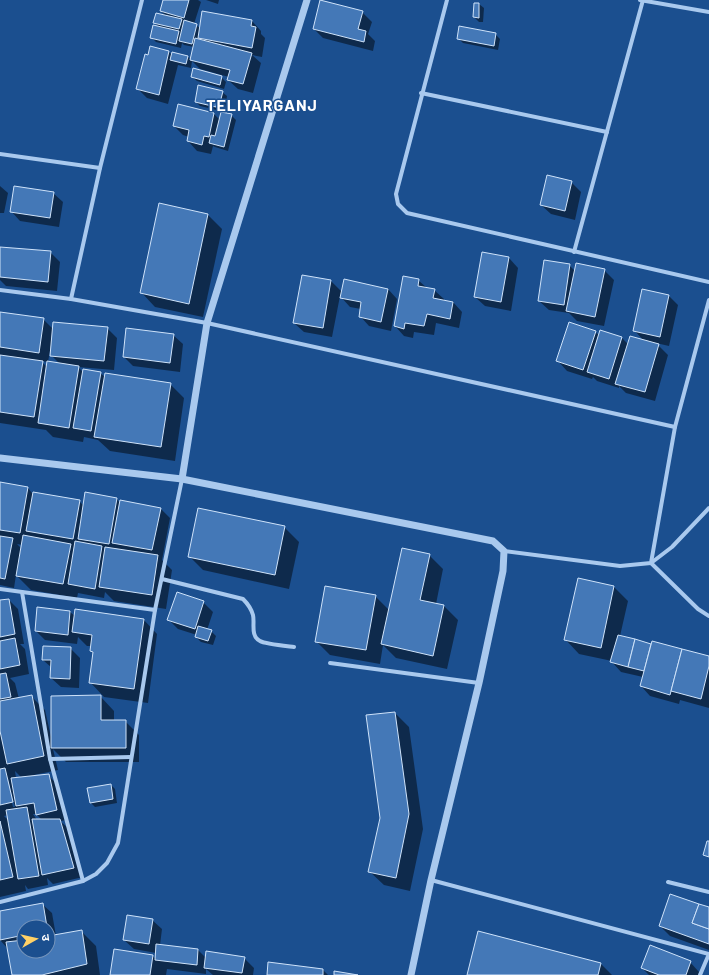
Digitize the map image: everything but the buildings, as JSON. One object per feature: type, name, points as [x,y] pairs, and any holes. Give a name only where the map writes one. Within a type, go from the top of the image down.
[{"type":"street","points":[[71,299],[100,168],[142,0]]},
{"type":"street","points":[[0,902],[83,881],[96,874],[107,863],[118,843],[155,610],[182,479],[207,323],[307,0]]},
{"type":"street","points":[[447,0],[396,194],[398,204],[408,213],[709,282]]},
{"type":"street","points":[[640,0],[709,12]]},
{"type":"street","points":[[574,252],[642,0]]},
{"type":"street","points":[[422,94],[607,132]]},
{"type":"street","points":[[0,154],[100,168]]},
{"type":"street","points":[[0,290],[71,299],[207,323],[675,427]]},
{"type":"street","points":[[651,563],[675,427],[709,300]]},
{"type":"street","points":[[0,458],[182,479],[493,541],[504,551],[620,566],[651,563],[672,547],[709,508]]},
{"type":"street","points":[[411,975],[431,880],[479,683],[503,571],[504,551]]},
{"type":"street","points":[[651,563],[698,609],[709,616]]},
{"type":"street","points":[[162,579],[243,599],[249,605],[253,616],[254,632],[260,641],[294,647]]},
{"type":"street","points":[[0,589],[155,610]]},
{"type":"street","points":[[22,592],[50,759],[83,881]]},
{"type":"street","points":[[330,663],[479,683]]},
{"type":"street","points":[[50,759],[131,757]]},
{"type":"street","points":[[431,880],[709,954],[700,975]]},
{"type":"street","points":[[668,882],[709,892]]},
{"type":"district","name":"TELIYARGANJ","points":[[262,104]]}]
